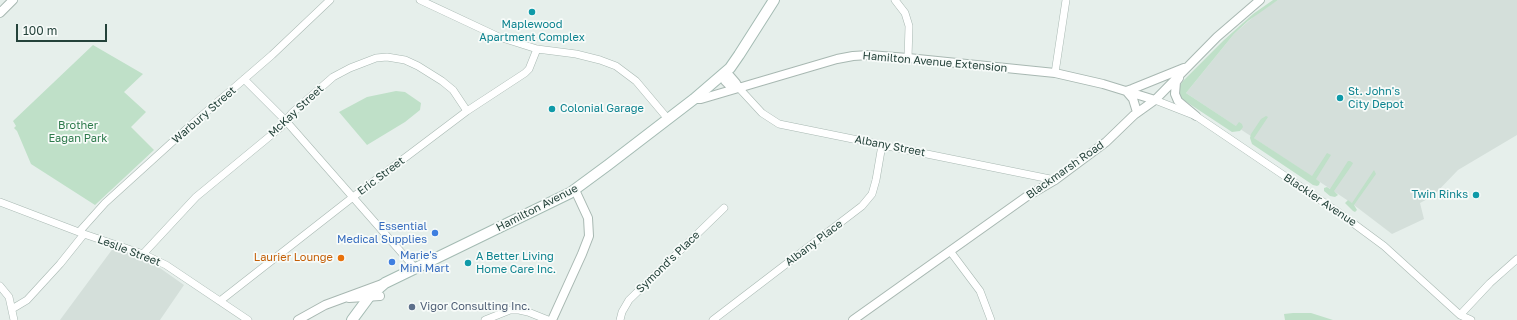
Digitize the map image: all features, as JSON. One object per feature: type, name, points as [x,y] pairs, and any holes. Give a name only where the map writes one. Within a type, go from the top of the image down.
[{"type":"main road","name":"Hamilton Avenue","points":[[385,283],[533,212],[575,190],[694,99],[723,74],[740,55],[774,0]]},
{"type":"main road","name":"Hamilton Avenue","points":[[374,296],[411,270]]},
{"type":"main road","points":[[356,320],[385,283]]},
{"type":"main road","points":[[352,320],[374,296]]},
{"type":"street","name":"Warbury Street","points":[[12,309],[27,300],[60,264],[81,233],[105,203],[330,0]]},
{"type":"street","points":[[420,0],[499,37],[537,49],[576,54],[616,66],[636,81],[668,119]]},
{"type":"street","points":[[895,0],[905,13],[909,26],[908,58]]},
{"type":"street","points":[[1055,73],[1066,0]]},
{"type":"street","name":"Blackmarsh Road","points":[[853,320],[1026,197],[1056,180],[1106,142],[1137,112],[1155,100],[1186,67],[1227,28],[1260,0]]},
{"type":"street","points":[[0,8],[12,1]]},
{"type":"street","points":[[0,13],[12,1]]},
{"type":"street","name":"Eric Street","points":[[220,301],[353,197],[467,111],[525,73],[529,69],[537,49]]},
{"type":"street","name":"Hamilton Avenue Extension","points":[[694,99],[701,99],[853,56],[869,55],[1055,73],[1155,100]]},
{"type":"street","name":"McKay Street","points":[[143,254],[196,197],[281,127],[292,113],[333,77],[364,62],[387,57],[405,60],[418,66],[442,81],[453,90],[467,111]]},
{"type":"street","points":[[1125,91],[1132,90],[1168,73],[1186,67]]},
{"type":"street","points":[[1186,67],[1176,82],[1175,94],[1178,101],[1196,116]]},
{"type":"street","name":"Albany Street","points":[[723,74],[730,76],[738,88],[762,113],[779,124],[1056,180]]},
{"type":"street","points":[[244,79],[286,121],[353,197],[411,270]]},
{"type":"street","points":[[1125,91],[1130,94],[1133,99],[1137,112]]},
{"type":"street","name":"Blackler Avenue","points":[[1155,100],[1196,116],[1361,228],[1460,314],[1471,320]]},
{"type":"street","name":"Albany Place","points":[[713,320],[862,206],[872,194],[882,145]]},
{"type":"street","points":[[552,320],[589,236],[590,223],[575,190]]},
{"type":"street","name":"Leslie Street","points":[[0,202],[81,233],[143,254],[166,265],[248,320]]},
{"type":"street","name":"Symond's Place","points":[[620,320],[622,312],[629,300],[724,208]]},
{"type":"street","points":[[950,251],[980,291],[991,320]]},
{"type":"street","points":[[1460,314],[1490,283],[1517,260]]},
{"type":"street","name":"Hamilton Avenue","points":[[298,320],[325,305],[385,283]]},
{"type":"street","points":[[0,286],[9,296],[14,320]]},
{"type":"street","name":"Hamilton Avenue","points":[[342,298],[374,296]]},
{"type":"street","points":[[352,297],[358,302],[360,310]]},
{"type":"street","points":[[485,320],[510,310],[528,312],[548,320]]},
{"type":"shaded area","points":[[1278,0],[1517,0],[1517,135],[1458,170],[1433,196],[1420,203],[1424,219],[1392,234],[1350,202],[1186,93],[1234,34],[1259,12]]},
{"type":"shaded area","points":[[114,247],[150,261],[184,285],[160,320],[60,320]]},
{"type":"green space","points":[[1273,0],[1278,0],[1248,21],[1234,34],[1186,93],[1236,126],[1239,122],[1242,124],[1243,127],[1240,131],[1232,132],[1182,99],[1179,94],[1179,87],[1183,81],[1224,40],[1253,14]]},
{"type":"green space","name":"Brother Eagan Park","points":[[93,45],[143,74],[124,92],[146,112],[131,127],[154,150],[95,205],[31,164],[17,131],[14,128],[16,126],[13,121]]},
{"type":"green space","points":[[396,91],[405,92],[421,103],[420,110],[405,122],[367,145],[339,112],[367,97]]},
{"type":"green space","points":[[1266,116],[1268,117],[1254,138],[1312,176],[1327,153],[1331,155],[1316,179],[1320,182],[1319,185],[1313,185],[1252,144],[1250,138],[1251,134],[1261,119]]},
{"type":"green space","points":[[1348,161],[1353,163],[1334,191],[1338,195],[1335,197],[1330,196],[1324,191],[1324,188],[1327,187],[1330,189]]},
{"type":"green space","points":[[1374,170],[1376,174],[1354,205],[1357,210],[1355,212],[1345,203],[1348,200],[1352,203]]},
{"type":"green space","points":[[1311,313],[1333,320],[1285,320],[1284,314]]},
{"type":"place","name":"Maplewood Apartment Complex","points":[[532,12]]},
{"type":"place","name":"St. John's City Depot","points":[[1340,98]]},
{"type":"place","name":"Colonial Garage","points":[[552,109]]},
{"type":"place","name":"Twin Rinks","points":[[1476,195]]},
{"type":"place","name":"Essential Medical Supplies","points":[[435,233]]},
{"type":"place","name":"Laurier Lounge","points":[[341,258]]},
{"type":"place","name":"Marie's Mini Mart","points":[[392,262]]},
{"type":"place","name":"A Better Living Home Care Inc.","points":[[468,263]]},
{"type":"place","name":"Vigor Consulting Inc.","points":[[412,307]]}]
